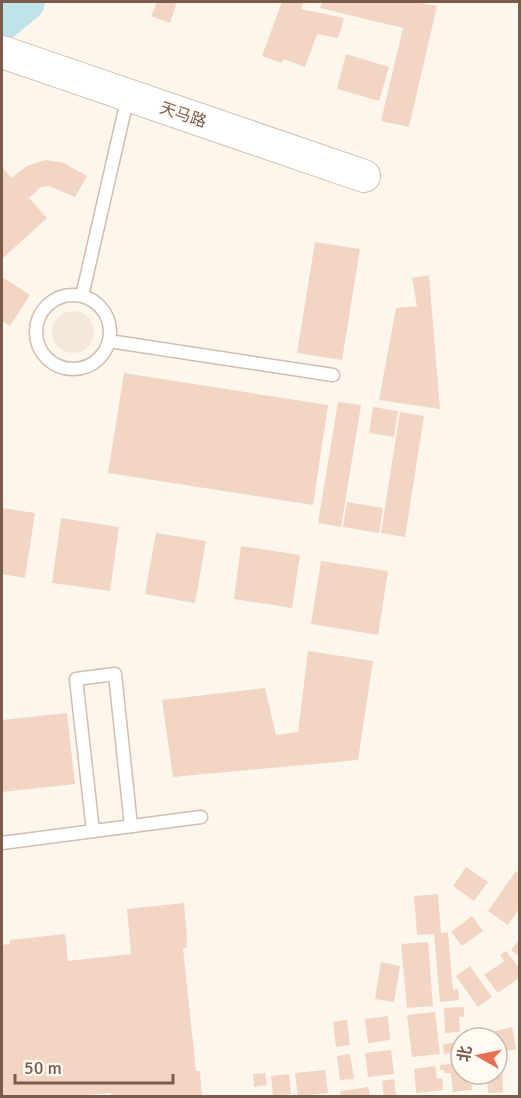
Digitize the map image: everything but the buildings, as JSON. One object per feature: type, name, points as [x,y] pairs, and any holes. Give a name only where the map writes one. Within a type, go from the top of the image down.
[{"type":"street","name":"天马路","points":[[9,53],[364,176]]},
{"type":"lane","points":[[82,296],[128,96]]},
{"type":"lane","points":[[66,295],[82,296],[96,302],[104,310],[108,320],[109,341],[106,351],[90,366],[80,369],[59,367],[42,354],[35,334],[36,323],[40,313],[56,299],[66,295]]},
{"type":"lane","points":[[109,341],[333,375]]},
{"type":"lane","points":[[93,831],[76,679],[115,674],[131,826]]},
{"type":"lane","points":[[2,843],[201,817]]},
{"type":"shaded area","points":[[73,311],[88,317],[94,332],[88,347],[73,353],[58,347],[52,332],[58,317]]},
{"type":"waterway","points":[[2,22],[26,2]]}]
